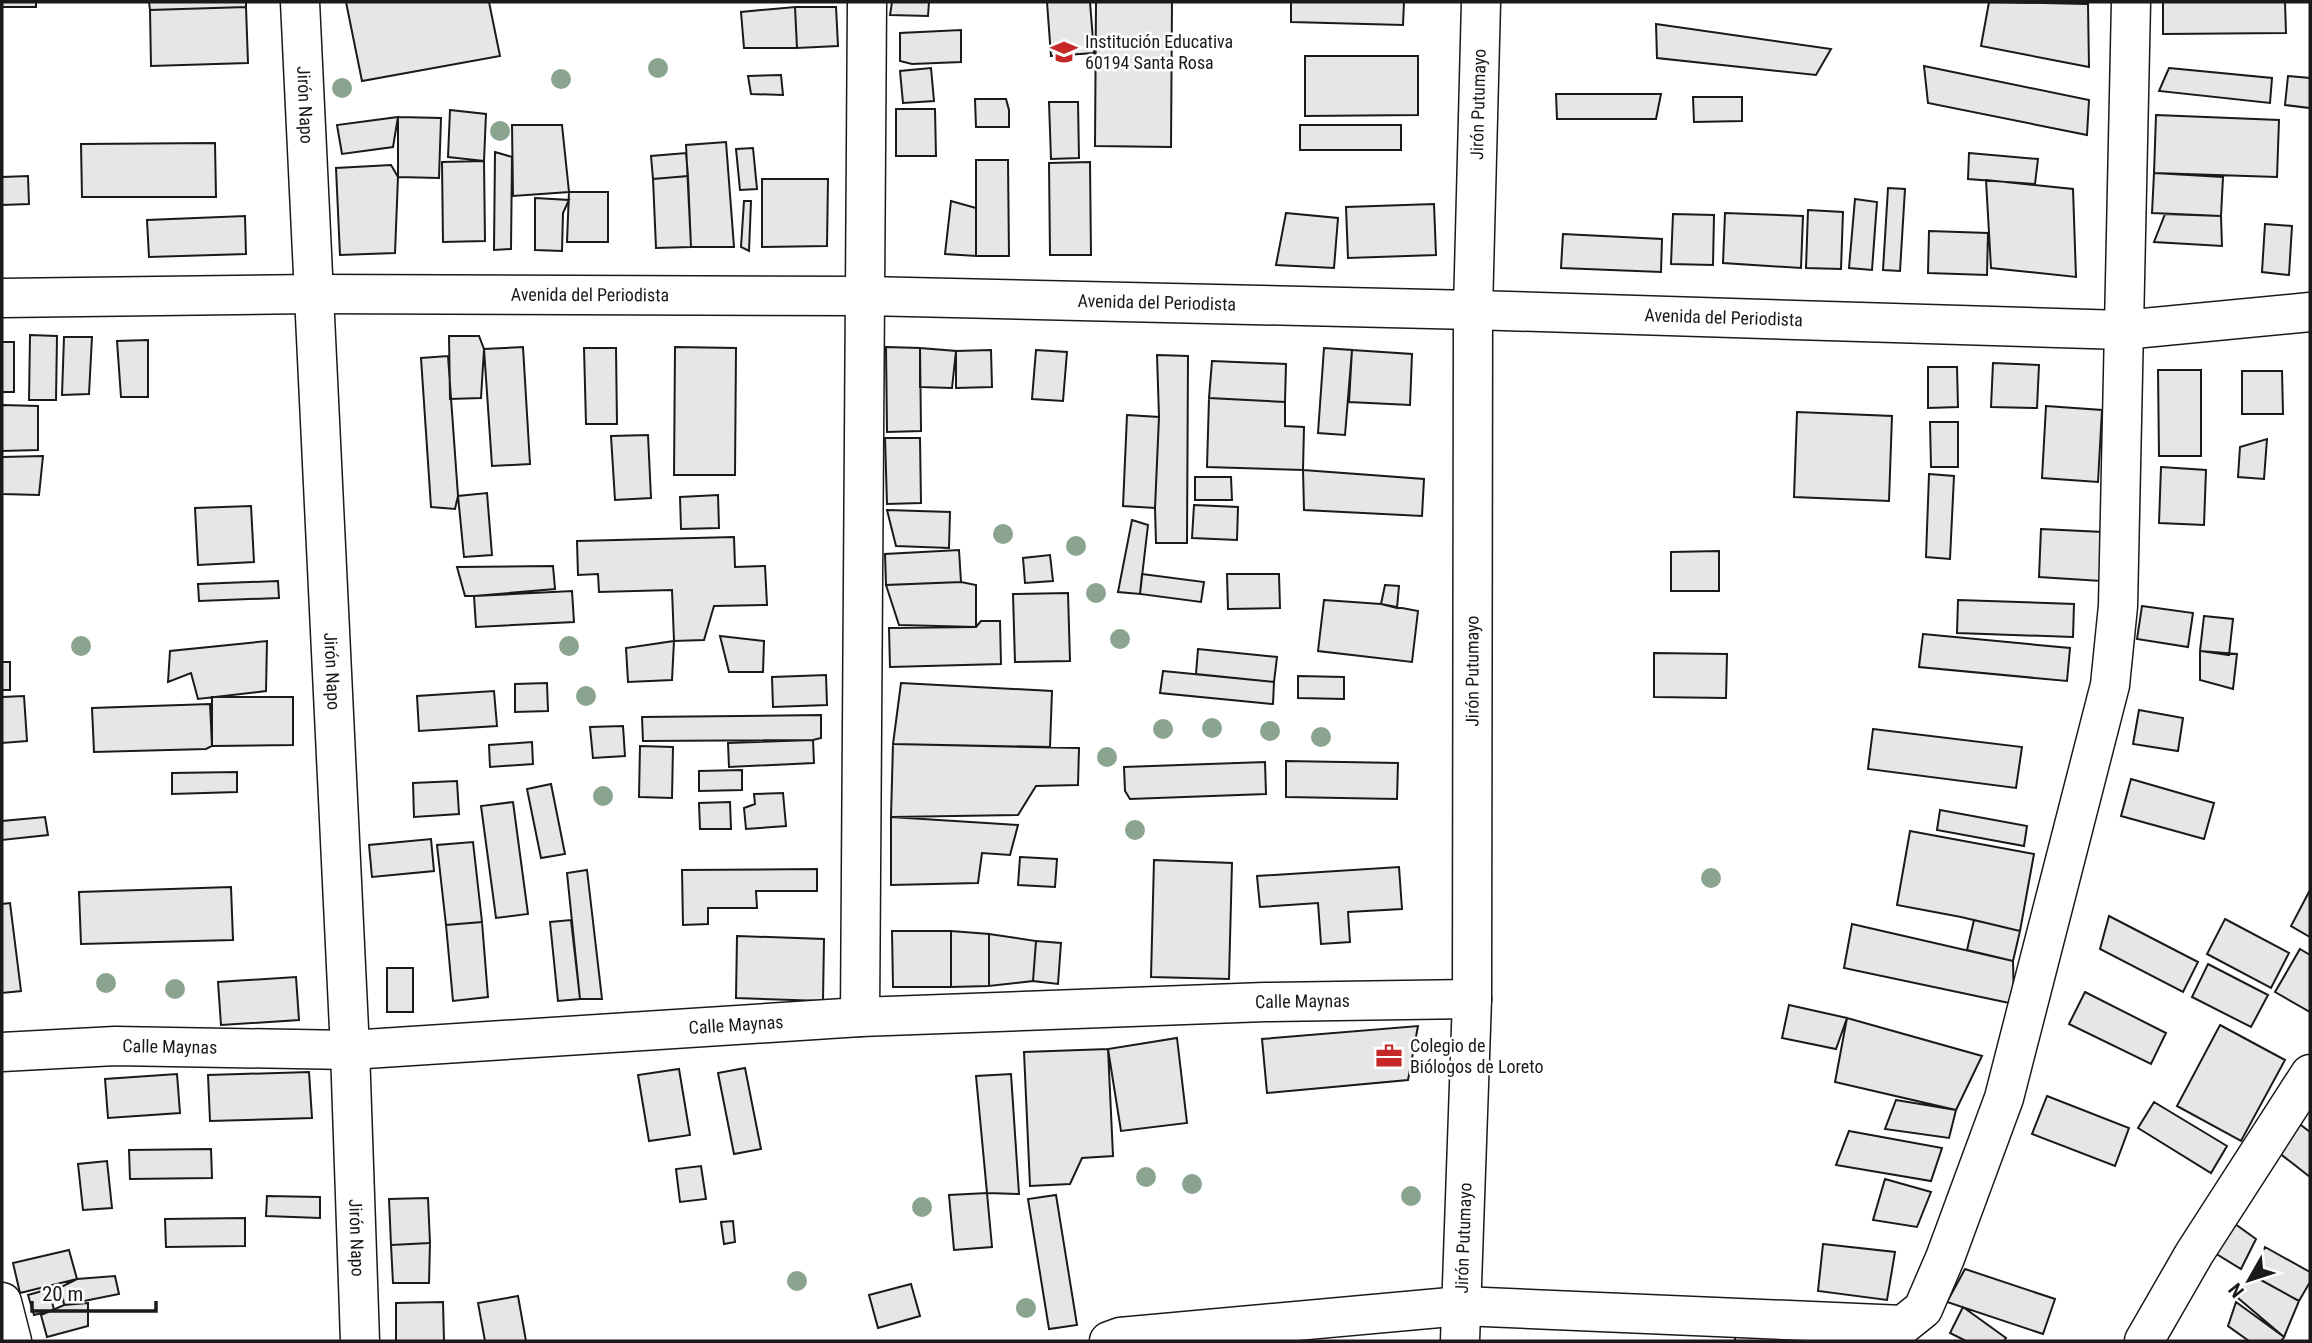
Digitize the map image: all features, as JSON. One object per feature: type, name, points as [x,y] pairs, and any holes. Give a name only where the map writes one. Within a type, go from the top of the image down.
[{"type":"street","name":"Jirón Napo","points":[[300,2],[350,1050],[360,1341]]},
{"type":"street","points":[[860,1017],[867,2]]},
{"type":"street","name":"Jirón Putumayo","points":[[1460,1323],[1472,999],[1473,310],[1481,2]]},
{"type":"street","points":[[1109,1341],[1120,1337],[1460,1323],[1903,1325],[1923,1309],[1945,1258],[2004,1098],[2110,685],[2118,606],[2131,2]]},
{"type":"street","name":"Avenida del Periodista","points":[[2,298],[313,294],[865,296],[1473,310],[2123,330],[2310,312]]},
{"type":"street","name":"Calle Maynas","points":[[2,1052],[115,1046],[350,1050],[860,1017],[1265,1002],[1472,999]]},
{"type":"street","points":[[2144,1341],[2194,1254],[2310,1074]]},
{"type":"street","points":[[2,1302],[12,1341]]},
{"type":"building","points":[[2,2],[36,2],[36,7],[2,7]]},
{"type":"building","points":[[149,2],[246,2],[246,7],[150,10]]},
{"type":"building","points":[[346,2],[489,2],[500,56],[362,81]]},
{"type":"building","points":[[892,2],[929,2],[928,16],[890,15]]},
{"type":"building","points":[[1047,2],[1090,2],[1094,53],[1051,56]]},
{"type":"building","points":[[1096,2],[1172,2],[1171,147],[1095,146]]},
{"type":"building","points":[[1291,2],[1404,2],[1403,25],[1291,22]]},
{"type":"building","points":[[1989,2],[2088,4],[2089,67],[1981,46]]},
{"type":"building","points":[[2163,2],[2285,2],[2286,33],[2163,34]]},
{"type":"building","points":[[246,7],[248,63],[151,66],[150,10]]},
{"type":"building","points":[[795,7],[797,48],[744,48],[741,12]]},
{"type":"building","points":[[795,7],[836,7],[838,46],[797,48]]},
{"type":"building","points":[[1656,24],[1831,49],[1816,75],[1657,58]]},
{"type":"building","points":[[961,30],[961,62],[912,64],[900,61],[900,33]]},
{"type":"building","points":[[1305,56],[1418,56],[1418,115],[1305,116]]},
{"type":"building","points":[[1924,66],[2089,100],[2087,135],[1928,103]]},
{"type":"building","points":[[931,68],[934,101],[903,103],[900,71]]},
{"type":"building","points":[[2169,68],[2272,78],[2270,103],[2159,91]]},
{"type":"building","points":[[781,75],[783,95],[751,94],[748,76]]},
{"type":"building","points":[[2288,76],[2310,78],[2310,108],[2285,105]]},
{"type":"building","points":[[1556,94],[1661,94],[1656,119],[1557,119]]},
{"type":"building","points":[[1693,97],[1742,97],[1742,121],[1694,122]]},
{"type":"building","points":[[975,99],[1006,99],[1009,127],[976,127]]},
{"type":"building","points":[[1049,102],[1078,102],[1079,158],[1051,159]]},
{"type":"building","points":[[896,109],[935,109],[936,156],[896,156]]},
{"type":"building","points":[[450,110],[486,114],[484,161],[448,157]]},
{"type":"building","points":[[2156,115],[2279,120],[2277,177],[2154,173]]},
{"type":"building","points":[[398,117],[441,118],[439,178],[398,177]]},
{"type":"building","points":[[398,117],[393,147],[342,154],[337,125]]},
{"type":"building","points":[[512,125],[562,125],[569,192],[513,196]]},
{"type":"building","points":[[1300,125],[1401,125],[1401,150],[1300,150]]},
{"type":"building","points":[[726,142],[734,247],[691,247],[686,145]]},
{"type":"building","points":[[215,143],[216,197],[82,197],[81,144]]},
{"type":"building","points":[[753,148],[757,189],[740,190],[736,149]]},
{"type":"building","points":[[495,152],[512,157],[511,249],[494,250]]},
{"type":"building","points":[[686,153],[688,176],[653,179],[651,156]]},
{"type":"building","points":[[1969,153],[2038,159],[2035,184],[1968,179]]},
{"type":"building","points":[[976,160],[1008,160],[1009,256],[976,256]]},
{"type":"building","points":[[484,161],[485,241],[443,242],[442,162]]},
{"type":"building","points":[[1090,162],[1091,255],[1050,255],[1049,163]]},
{"type":"building","points":[[391,165],[398,177],[395,253],[340,255],[336,168]]},
{"type":"building","points":[[2154,173],[2223,177],[2221,216],[2152,213]]},
{"type":"building","points":[[28,176],[29,204],[2,205],[2,177]]},
{"type":"building","points":[[688,176],[691,247],[656,248],[653,179]]},
{"type":"building","points":[[762,179],[828,179],[827,246],[762,247]]},
{"type":"building","points":[[1986,180],[2073,189],[2076,277],[1991,268]]},
{"type":"building","points":[[1888,188],[1905,189],[1900,271],[1883,270]]},
{"type":"building","points":[[569,192],[608,192],[608,242],[567,242]]},
{"type":"building","points":[[535,198],[569,200],[563,213],[562,251],[535,250]]},
{"type":"building","points":[[1855,199],[1877,202],[1872,270],[1849,268]]},
{"type":"building","points":[[744,201],[751,201],[749,251],[741,247]]},
{"type":"building","points":[[951,201],[976,208],[976,256],[945,254]]},
{"type":"building","points":[[1434,204],[1436,255],[1348,258],[1346,207]]},
{"type":"building","points":[[1808,210],[1843,212],[1841,269],[1806,268]]},
{"type":"building","points":[[1286,213],[1338,218],[1334,268],[1276,265]]},
{"type":"building","points":[[1725,213],[1803,216],[1801,268],[1723,263]]},
{"type":"building","points":[[1673,214],[1714,215],[1713,265],[1671,264]]},
{"type":"building","points":[[2165,214],[2221,216],[2222,246],[2154,242]]},
{"type":"building","points":[[245,216],[246,254],[149,257],[147,220]]},
{"type":"building","points":[[2265,224],[2292,226],[2289,275],[2262,272]]},
{"type":"building","points":[[1929,231],[1988,233],[1987,275],[1928,273]]},
{"type":"building","points":[[1563,234],[1662,239],[1661,272],[1561,268]]},
{"type":"building","points":[[30,335],[57,336],[56,400],[29,400]]},
{"type":"building","points":[[449,336],[479,336],[484,349],[481,398],[450,399]]},
{"type":"building","points":[[64,337],[92,337],[89,394],[62,395]]},
{"type":"building","points":[[148,340],[148,397],[121,397],[117,341]]},
{"type":"building","points":[[2,342],[14,342],[14,392],[2,392]]},
{"type":"building","points":[[523,347],[530,464],[492,466],[484,349]]},
{"type":"building","points":[[675,347],[736,348],[735,475],[674,475]]},
{"type":"building","points":[[886,347],[920,348],[921,431],[887,432]]},
{"type":"building","points":[[584,348],[616,348],[617,424],[586,424]]},
{"type":"building","points":[[920,348],[956,351],[952,388],[920,387]]},
{"type":"building","points":[[1324,348],[1352,350],[1345,435],[1318,433]]},
{"type":"building","points":[[991,350],[992,387],[956,388],[956,351]]},
{"type":"building","points":[[1036,350],[1067,352],[1063,401],[1032,399]]},
{"type":"building","points":[[1352,350],[1412,354],[1410,405],[1349,402]]},
{"type":"building","points":[[1157,355],[1188,356],[1187,543],[1156,543],[1159,417]]},
{"type":"building","points":[[448,356],[458,496],[455,509],[431,507],[421,358]]},
{"type":"building","points":[[1212,361],[1286,364],[1285,402],[1209,398]]},
{"type":"building","points":[[1993,363],[2039,365],[2037,408],[1991,407]]},
{"type":"building","points":[[1928,367],[1957,367],[1958,407],[1928,408]]},
{"type":"building","points":[[2158,370],[2201,370],[2201,456],[2159,456]]},
{"type":"building","points":[[2242,371],[2282,371],[2283,414],[2242,414]]},
{"type":"building","points":[[1209,398],[1285,402],[1285,426],[1304,427],[1303,470],[1207,467]]},
{"type":"building","points":[[2,405],[38,406],[38,450],[2,451]]},
{"type":"building","points":[[2046,406],[2102,410],[2098,482],[2042,478]]},
{"type":"building","points":[[1797,412],[1892,416],[1889,501],[1794,497]]},
{"type":"building","points":[[1127,415],[1159,417],[1155,508],[1123,506]]},
{"type":"building","points":[[1930,422],[1958,422],[1958,467],[1931,467]]},
{"type":"building","points":[[648,435],[651,498],[615,500],[611,436]]},
{"type":"building","points":[[885,438],[920,438],[921,503],[887,504]]},
{"type":"building","points":[[2267,439],[2264,479],[2238,477],[2240,447]]},
{"type":"building","points":[[43,456],[39,495],[2,494],[2,457]]},
{"type":"building","points":[[2161,467],[2206,470],[2204,525],[2159,523]]},
{"type":"building","points":[[1303,470],[1424,479],[1422,516],[1304,510]]},
{"type":"building","points":[[1929,474],[1954,476],[1950,559],[1926,557]]},
{"type":"building","points":[[1195,477],[1231,477],[1232,500],[1195,500]]},
{"type":"building","points":[[487,493],[492,555],[464,557],[458,496]]},
{"type":"building","points":[[718,495],[719,528],[681,529],[680,497]]},
{"type":"building","points":[[1194,505],[1238,507],[1237,540],[1192,538]]},
{"type":"building","points":[[251,506],[254,562],[198,565],[195,508]]},
{"type":"building","points":[[887,510],[950,512],[949,548],[896,546]]},
{"type":"building","points":[[1132,520],[1148,525],[1140,594],[1118,592]]},
{"type":"building","points":[[2041,529],[2103,532],[2101,581],[2039,577]]},
{"type":"building","points":[[734,537],[735,567],[765,566],[767,605],[714,606],[704,640],[674,641],[672,590],[599,592],[598,574],[578,575],[577,541]]},
{"type":"building","points":[[959,550],[961,582],[886,585],[885,554]]},
{"type":"building","points":[[1719,551],[1719,591],[1671,591],[1671,552]]},
{"type":"building","points":[[1050,555],[1053,581],[1025,583],[1023,558]]},
{"type":"building","points":[[553,566],[555,589],[474,596],[465,596],[457,567]]},
{"type":"building","points":[[1142,574],[1204,582],[1201,602],[1140,594]]},
{"type":"building","points":[[1227,574],[1279,574],[1280,608],[1228,609]]},
{"type":"building","points":[[278,581],[279,598],[199,601],[198,584]]},
{"type":"building","points":[[961,582],[976,585],[976,627],[899,625],[886,585]]},
{"type":"building","points":[[1385,585],[1399,586],[1397,608],[1381,604]]},
{"type":"building","points":[[572,591],[574,622],[476,627],[474,596]]},
{"type":"building","points":[[1068,593],[1070,661],[1015,662],[1013,594]]},
{"type":"building","points":[[1324,600],[1381,604],[1418,611],[1412,662],[1318,651]]},
{"type":"building","points":[[1958,600],[2074,604],[2073,637],[1957,633]]},
{"type":"building","points":[[2142,606],[2193,613],[2188,647],[2137,639]]},
{"type":"building","points":[[2204,616],[2233,619],[2229,655],[2200,651]]},
{"type":"building","points":[[981,621],[1000,621],[1001,664],[890,667],[889,628],[976,627]]},
{"type":"building","points":[[1923,634],[2070,648],[2067,681],[1919,667]]},
{"type":"building","points":[[720,636],[764,641],[763,672],[729,672]]},
{"type":"building","points":[[267,641],[266,691],[198,699],[191,673],[168,682],[170,651]]},
{"type":"building","points":[[674,641],[672,680],[628,682],[626,648]]},
{"type":"building","points":[[1198,649],[1277,657],[1274,682],[1196,674]]},
{"type":"building","points":[[2200,651],[2237,654],[2233,689],[2200,680]]},
{"type":"building","points":[[1654,653],[1727,654],[1726,698],[1654,697]]},
{"type":"building","points":[[2,662],[10,662],[10,690],[2,690]]},
{"type":"building","points":[[1163,671],[1274,682],[1273,704],[1160,693]]},
{"type":"building","points":[[826,675],[827,705],[773,707],[772,677]]},
{"type":"building","points":[[1298,676],[1344,677],[1344,699],[1298,698]]},
{"type":"building","points":[[547,683],[548,711],[515,712],[515,684]]},
{"type":"building","points":[[901,683],[1052,691],[1050,747],[893,744]]},
{"type":"building","points":[[494,691],[497,726],[419,731],[417,696]]},
{"type":"building","points":[[24,696],[27,741],[2,743],[2,697]]},
{"type":"building","points":[[212,697],[293,697],[293,745],[212,746]]},
{"type":"building","points":[[210,704],[212,746],[206,749],[94,752],[92,708]]},
{"type":"building","points":[[2139,710],[2183,718],[2178,751],[2133,744]]},
{"type":"building","points":[[821,715],[821,738],[813,740],[643,741],[642,717]]},
{"type":"building","points":[[623,726],[625,756],[593,758],[590,727]]},
{"type":"building","points":[[1873,729],[2022,747],[2016,788],[1868,769]]},
{"type":"building","points":[[813,740],[814,763],[729,767],[728,743]]},
{"type":"building","points":[[532,742],[533,764],[490,767],[489,745]]},
{"type":"building","points":[[893,744],[1079,748],[1078,785],[1036,786],[1018,815],[891,817]]},
{"type":"building","points":[[640,746],[673,747],[672,798],[639,797]]},
{"type":"building","points":[[1286,761],[1398,763],[1397,799],[1286,797]]},
{"type":"building","points":[[1265,762],[1266,794],[1130,799],[1125,791],[1124,767]]},
{"type":"building","points":[[742,770],[742,790],[699,791],[699,771]]},
{"type":"building","points":[[237,772],[237,792],[172,794],[172,773]]},
{"type":"building","points":[[2131,779],[2214,803],[2204,839],[2121,816]]},
{"type":"building","points":[[457,781],[459,814],[414,817],[413,783]]},
{"type":"building","points":[[551,784],[565,854],[541,858],[527,789]]},
{"type":"building","points":[[783,793],[786,826],[746,829],[744,808],[755,804],[754,794]]},
{"type":"building","points":[[513,802],[528,914],[496,918],[481,806]]},
{"type":"building","points":[[730,802],[731,829],[700,829],[699,803]]},
{"type":"building","points":[[1940,810],[2027,826],[2024,846],[1937,830]]},
{"type":"building","points":[[45,817],[48,835],[2,840],[2,821]]},
{"type":"building","points":[[891,817],[1018,825],[1010,855],[982,853],[978,883],[891,885]]},
{"type":"building","points":[[1910,831],[2034,854],[2020,931],[1897,905]]},
{"type":"building","points":[[431,839],[434,871],[372,877],[369,845]]},
{"type":"building","points":[[473,842],[482,922],[446,925],[437,845]]},
{"type":"building","points":[[1020,857],[1057,859],[1055,887],[1018,885]]},
{"type":"building","points":[[1154,860],[1232,863],[1229,979],[1151,977]]},
{"type":"building","points":[[1399,867],[1402,909],[1348,912],[1350,942],[1321,944],[1318,903],[1260,907],[1257,876]]},
{"type":"building","points":[[817,869],[817,891],[756,891],[757,908],[708,908],[708,924],[683,925],[682,870]]},
{"type":"building","points":[[587,870],[602,999],[580,999],[567,873]]},
{"type":"building","points":[[231,887],[233,940],[81,944],[79,892]]},
{"type":"building","points":[[2310,890],[2310,937],[2291,926]]},
{"type":"building","points":[[10,903],[21,991],[2,993],[2,904]]},
{"type":"building","points":[[2109,916],[2198,962],[2183,992],[2100,949]]},
{"type":"building","points":[[2225,919],[2289,953],[2271,988],[2207,954]]},
{"type":"building","points":[[571,920],[580,999],[558,1001],[550,922]]},
{"type":"building","points":[[1974,920],[2020,931],[2013,961],[1967,950]]},
{"type":"building","points":[[482,922],[488,997],[453,1001],[446,925]]},
{"type":"building","points":[[1852,924],[2013,961],[2014,1004],[1844,968]]},
{"type":"building","points":[[892,931],[951,931],[951,987],[893,987]]},
{"type":"building","points":[[951,931],[989,934],[989,986],[951,987]]},
{"type":"building","points":[[989,934],[1036,941],[1033,981],[989,986]]},
{"type":"building","points":[[737,936],[824,939],[823,1001],[736,998]]},
{"type":"building","points":[[1036,941],[1061,943],[1058,984],[1033,981]]},
{"type":"building","points":[[2300,949],[2310,955],[2310,1012],[2275,992]]},
{"type":"building","points":[[2208,964],[2268,995],[2251,1027],[2192,997]]},
{"type":"building","points":[[387,968],[413,968],[413,1012],[387,1012]]},
{"type":"building","points":[[296,977],[299,1020],[221,1025],[218,982]]},
{"type":"building","points":[[2085,992],[2166,1033],[2151,1064],[2069,1024]]},
{"type":"building","points":[[1789,1005],[1847,1018],[1836,1049],[1782,1038]]},
{"type":"building","points":[[1847,1018],[1982,1056],[1956,1110],[1835,1082]]},
{"type":"building","points":[[2220,1025],[2285,1060],[2241,1141],[2177,1106]]},
{"type":"building","points":[[1418,1026],[1408,1080],[1267,1093],[1262,1039]]},
{"type":"building","points":[[1177,1038],[1187,1123],[1121,1131],[1108,1049]]},
{"type":"building","points":[[1108,1049],[1113,1156],[1082,1158],[1070,1184],[1030,1186],[1024,1052]]},
{"type":"building","points":[[745,1068],[761,1149],[734,1154],[718,1073]]},
{"type":"building","points":[[679,1069],[690,1135],[649,1141],[638,1075]]},
{"type":"building","points":[[309,1072],[312,1118],[210,1121],[208,1075]]},
{"type":"building","points":[[177,1074],[180,1113],[108,1118],[105,1079]]},
{"type":"building","points":[[1011,1074],[1019,1194],[987,1193],[976,1076]]},
{"type":"building","points":[[2047,1096],[2129,1128],[2115,1166],[2032,1134]]},
{"type":"building","points":[[1896,1100],[1956,1110],[1949,1138],[1885,1129]]},
{"type":"building","points":[[2154,1102],[2227,1146],[2211,1173],[2138,1128]]},
{"type":"building","points":[[2293,1119],[2310,1132],[2310,1177],[2274,1149]]},
{"type":"building","points":[[1849,1131],[1942,1148],[1931,1181],[1836,1165]]},
{"type":"building","points":[[211,1149],[212,1178],[130,1179],[129,1150]]},
{"type":"building","points":[[107,1161],[112,1208],[83,1210],[78,1164]]},
{"type":"building","points":[[701,1166],[706,1199],[680,1202],[676,1169]]},
{"type":"building","points":[[1885,1179],[1931,1192],[1917,1227],[1873,1220]]},
{"type":"building","points":[[987,1193],[992,1247],[954,1250],[949,1195]]},
{"type":"building","points":[[1056,1195],[1077,1325],[1049,1329],[1028,1199]]},
{"type":"building","points":[[267,1196],[320,1197],[320,1218],[266,1216]]},
{"type":"building","points":[[428,1198],[430,1243],[391,1245],[389,1199]]},
{"type":"building","points":[[245,1218],[245,1246],[166,1247],[165,1219]]},
{"type":"building","points":[[733,1221],[735,1242],[724,1244],[721,1222]]},
{"type":"building","points":[[2231,1221],[2256,1239],[2241,1269],[2210,1250]]},
{"type":"building","points":[[430,1243],[429,1283],[393,1283],[391,1245]]},
{"type":"building","points":[[1823,1244],[1895,1252],[1887,1300],[1818,1291]]},
{"type":"building","points":[[2265,1247],[2310,1272],[2310,1282],[2299,1301],[2250,1274]]},
{"type":"building","points":[[69,1250],[77,1279],[20,1293],[13,1263]]},
{"type":"building","points":[[1965,1269],[2055,1299],[2043,1334],[1947,1302]]},
{"type":"building","points":[[2250,1274],[2299,1301],[2284,1337],[2238,1298]]},
{"type":"building","points":[[115,1276],[119,1294],[64,1305],[61,1287],[77,1279]]},
{"type":"building","points":[[911,1284],[920,1316],[878,1328],[869,1295]]},
{"type":"building","points":[[49,1289],[54,1310],[34,1315],[28,1295]]},
{"type":"building","points":[[518,1296],[526,1341],[485,1341],[478,1303]]},
{"type":"building","points":[[443,1302],[444,1341],[396,1341],[396,1303]]},
{"type":"building","points":[[2236,1302],[2284,1337],[2281,1341],[2249,1341],[2228,1326]]},
{"type":"building","points":[[88,1303],[88,1326],[47,1337],[41,1315],[64,1305]]},
{"type":"building","points":[[1963,1307],[2006,1338],[2004,1341],[1966,1341],[1950,1333]]},
{"type":"building","points":[[1785,1332],[1784,1341],[1735,1341],[1735,1337]]},
{"type":"place","name":"Institución Educativa 60194 Santa Rosa","points":[[1064,52]]},
{"type":"place","name":"Colegio de Biólogos de Loreto","points":[[1389,1056]]}]
